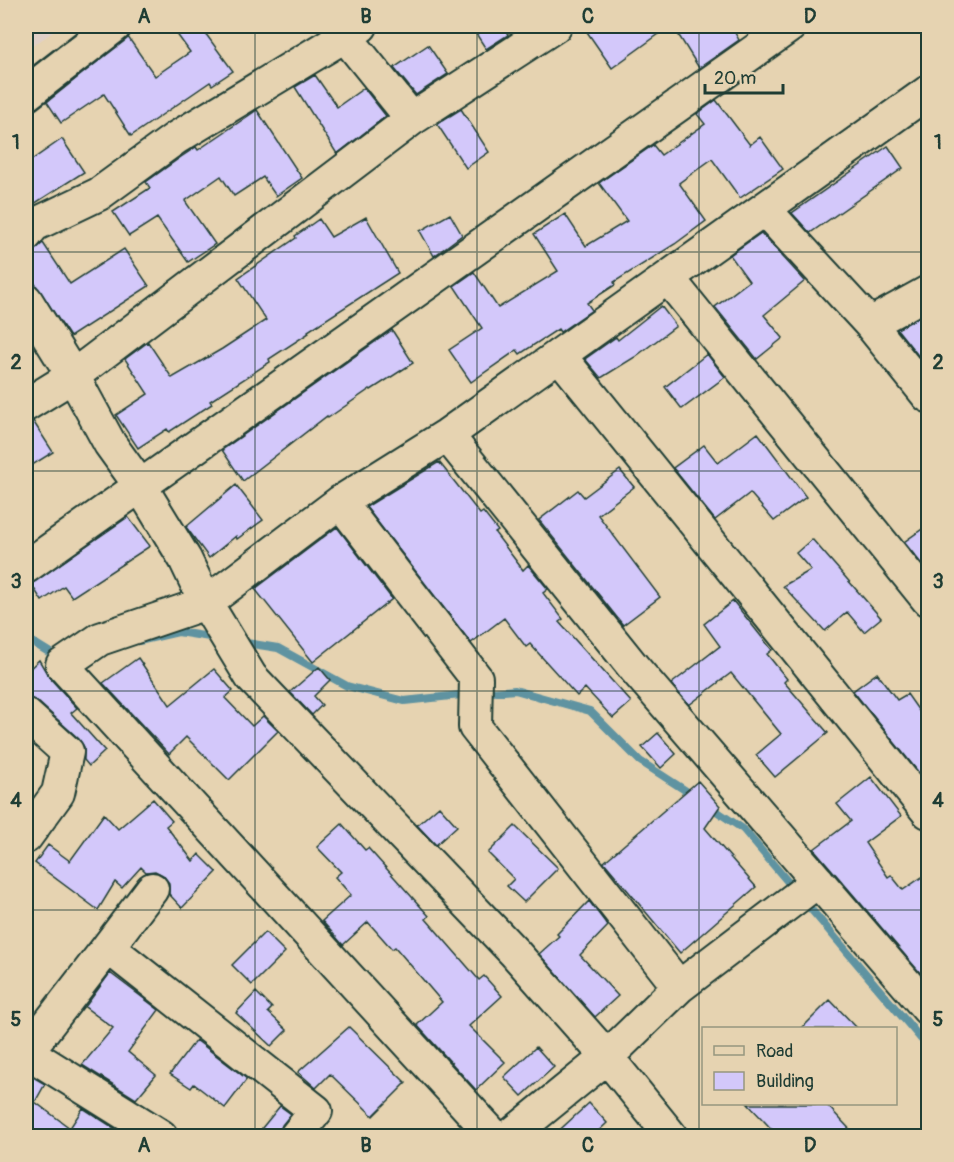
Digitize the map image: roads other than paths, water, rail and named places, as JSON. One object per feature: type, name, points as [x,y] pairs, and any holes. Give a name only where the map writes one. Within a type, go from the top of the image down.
[{"type":"street","points":[[26,94],[114,26]]},
{"type":"street","points":[[26,405],[73,376],[412,119],[555,26]]},
{"type":"street","points":[[26,567],[790,26]]},
{"type":"street","points":[[26,235],[34,225],[99,194],[176,138],[347,29],[412,119]]},
{"type":"street","points":[[494,1137],[62,665],[100,639],[206,603],[340,502],[447,435],[928,92]]},
{"type":"street","points":[[764,209],[870,324],[928,396]]},
{"type":"street","points":[[668,278],[928,600]]},
{"type":"street","points":[[870,324],[928,292]]},
{"type":"street","points":[[26,300],[73,376],[110,444],[141,487],[185,559],[206,603],[250,677],[514,952],[607,1057],[671,1137]]},
{"type":"street","points":[[559,355],[928,812]]},
{"type":"street","points":[[447,435],[635,669],[805,890],[928,1010]]},
{"type":"street","points":[[340,502],[476,678],[475,727],[679,987]]},
{"type":"street","points":[[26,716],[67,752],[58,793],[26,837]]},
{"type":"street","points":[[152,890],[26,1053],[161,1137]]},
{"type":"street","points":[[510,1137],[607,1057],[679,987],[805,890]]},
{"type":"street","points":[[108,947],[316,1111],[296,1137]]},
{"type":"waterway","points":[[139,641],[178,632],[216,638]]},
{"type":"waterway","points":[[26,638],[60,659]]},
{"type":"waterway","points":[[240,642],[278,648],[347,686],[404,701],[470,694]]},
{"type":"waterway","points":[[482,693],[515,690],[590,711],[640,761],[694,796]]},
{"type":"waterway","points":[[709,806],[743,829],[794,889]]},
{"type":"waterway","points":[[804,901],[928,1047]]}]
